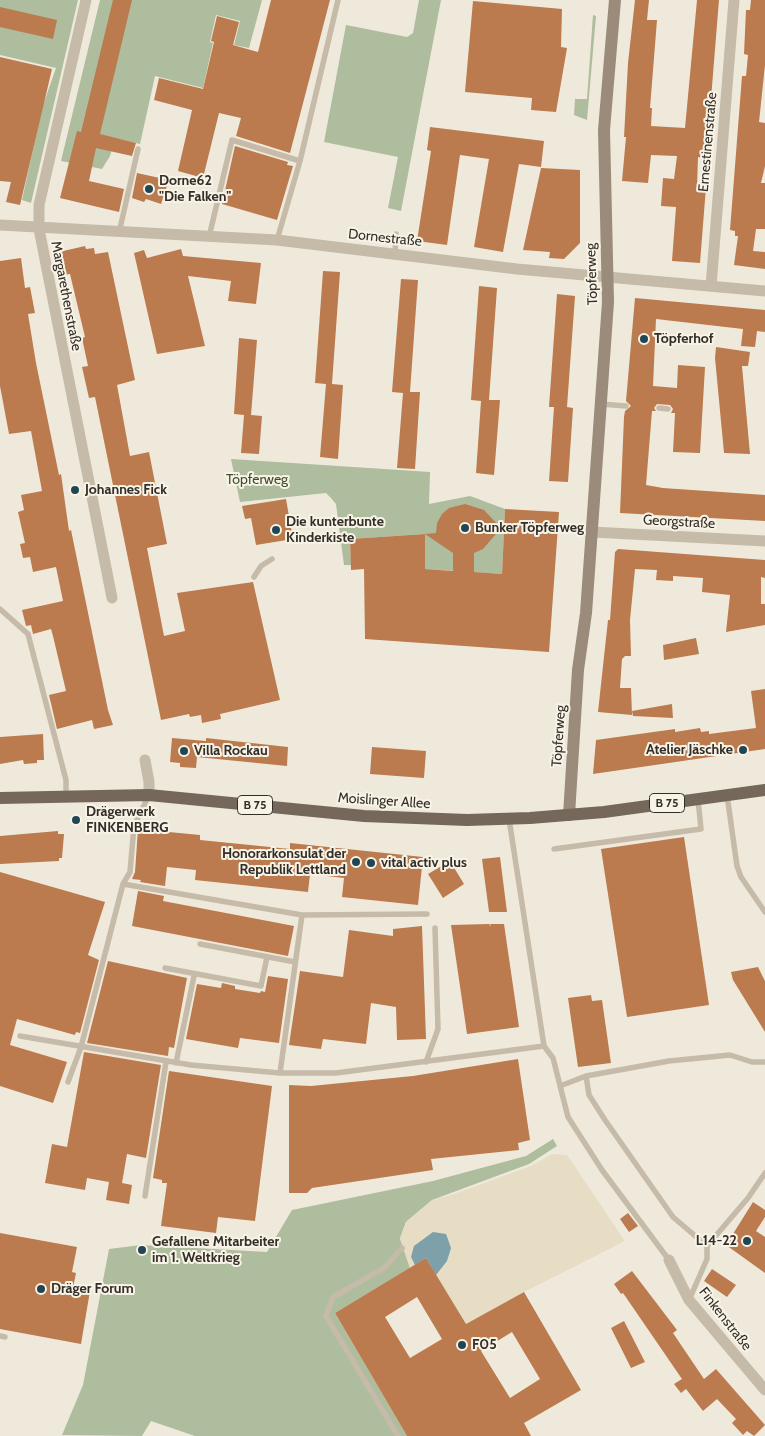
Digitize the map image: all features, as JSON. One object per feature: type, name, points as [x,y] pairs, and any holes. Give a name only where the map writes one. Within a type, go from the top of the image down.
[{"type":"main road","name":"Töpferweg","points":[[569,815],[578,670],[586,613],[608,302],[604,130],[615,0]]},
{"type":"main road","name":"Moislinger Allee","points":[[0,798],[66,795],[149,795],[364,816],[467,820],[569,815],[765,790]]},
{"type":"street","name":"Margarethenstraße","points":[[86,0],[39,204],[39,229],[112,598]]},
{"type":"street","name":"Ernestinenstraße","points":[[711,286],[734,0]]},
{"type":"street","name":"Dornestraße","points":[[0,225],[39,229],[277,240],[608,277],[765,291]]},
{"type":"street","name":"Georgstraße","points":[[592,532],[765,541]]},
{"type":"street","points":[[145,760],[149,795]]},
{"type":"street","name":"Finkenstraße","points":[[669,1260],[689,1300],[765,1390]]},
{"type":"lane","points":[[277,240],[300,161],[338,0]]},
{"type":"lane","points":[[209,237],[232,140],[300,161]]},
{"type":"lane","points":[[118,233],[138,149]]},
{"type":"lane","points":[[395,254],[396,234]]},
{"type":"lane","points":[[601,404],[626,406]]},
{"type":"lane","points":[[659,408],[668,409]]},
{"type":"lane","points":[[254,577],[261,566],[272,559]]},
{"type":"lane","points":[[0,608],[28,634],[66,780],[66,795]]},
{"type":"lane","points":[[68,1082],[81,1047],[123,884],[130,872],[134,826],[149,795]]},
{"type":"lane","points":[[727,795],[737,866],[741,877],[765,912]]},
{"type":"lane","points":[[554,849],[701,829],[698,799]]},
{"type":"lane","points":[[509,819],[544,1046],[553,1058],[568,1117],[581,1140],[669,1260]]},
{"type":"lane","points":[[123,884],[302,914],[427,914]]},
{"type":"lane","points":[[280,1073],[302,914]]},
{"type":"lane","points":[[426,1062],[438,1029],[435,928]]},
{"type":"lane","points":[[200,944],[295,962]]},
{"type":"lane","points":[[165,968],[194,976],[261,986],[267,957]]},
{"type":"lane","points":[[176,1063],[194,976]]},
{"type":"lane","points":[[20,1036],[166,1062],[280,1073],[336,1073],[544,1046]]},
{"type":"lane","points":[[560,1086],[586,1076],[669,1061],[730,1054],[752,1062],[765,1062]]},
{"type":"lane","points":[[145,1196],[166,1062]]},
{"type":"lane","points":[[586,1076],[589,1095],[604,1120],[673,1217],[707,1246]]},
{"type":"lane","points":[[689,1300],[707,1259],[707,1246],[748,1198],[765,1173]]},
{"type":"lane","points":[[398,1436],[326,1316],[333,1297],[384,1268],[402,1248]]},
{"type":"green space","points":[[0,0],[78,0],[31,203],[22,200],[42,108],[56,68],[0,55]]},
{"type":"green space","points":[[100,0],[262,0],[249,48],[234,45],[240,21],[216,15],[210,42],[213,43],[203,88],[155,76],[140,144],[115,138],[110,156],[102,169],[61,161]]},
{"type":"green space","points":[[419,0],[441,0],[401,211],[388,208],[398,157],[324,142],[346,25],[407,37],[413,33]]},
{"type":"green space","points":[[593,15],[596,16],[587,120],[574,115],[575,99],[587,99]]},
{"type":"green space","points":[[231,459],[430,472],[429,504],[470,496],[505,509],[502,574],[425,569],[425,534],[350,539],[351,565],[344,565],[336,504],[326,493],[240,502]]},
{"type":"green space","points":[[553,1139],[557,1146],[529,1164],[432,1200],[406,1222],[400,1238],[410,1268],[335,1313],[407,1436],[195,1436],[151,1421],[142,1436],[62,1435],[83,1385],[109,1249],[141,1245],[267,1252],[292,1210],[433,1181],[526,1156]]},
{"type":"shaded area","points":[[552,1154],[567,1155],[625,1241],[524,1292],[466,1324],[426,1258],[410,1268],[400,1239],[406,1222],[432,1200],[531,1166]]},
{"type":"water","points":[[433,1232],[446,1234],[451,1248],[447,1261],[436,1275],[426,1258],[415,1265],[411,1257],[414,1246]]},
{"type":"building","points":[[113,0],[132,0],[100,134],[136,143],[132,156],[96,148],[89,181],[124,189],[119,212],[60,198],[77,131],[81,132]]},
{"type":"building","points":[[271,0],[330,0],[290,153],[236,136],[241,118],[219,113],[203,178],[178,171],[192,110],[154,100],[159,78],[203,89],[214,42],[211,41],[217,16],[239,22],[233,45],[258,52]]},
{"type":"building","points":[[635,0],[649,0],[647,20],[657,20],[650,108],[652,108],[651,126],[685,128],[697,0],[719,0],[707,148],[703,148],[703,158],[698,157],[697,187],[706,187],[700,263],[672,261],[676,207],[661,206],[663,178],[674,179],[677,156],[651,155],[648,183],[622,181],[626,137],[624,137],[628,63]]},
{"type":"building","points":[[751,0],[765,0],[765,65],[759,122],[765,123],[765,166],[761,183],[765,183],[765,229],[756,229],[753,251],[765,252],[765,269],[734,265],[738,236],[735,236],[735,231],[730,230],[742,76],[746,76],[748,55],[744,54],[746,10],[750,10]]},
{"type":"building","points":[[473,1],[562,9],[561,47],[567,48],[556,112],[531,110],[532,98],[465,92]]},
{"type":"building","points":[[0,7],[57,20],[53,39],[0,27]]},
{"type":"building","points":[[0,57],[52,69],[20,205],[6,202],[11,182],[0,181]]},
{"type":"building","points":[[430,127],[544,141],[541,167],[519,164],[503,252],[474,247],[489,159],[460,155],[447,245],[417,241],[431,151],[427,150]]},
{"type":"building","points":[[235,146],[288,162],[287,165],[293,166],[277,220],[222,204]]},
{"type":"building","points":[[541,168],[580,170],[580,243],[564,259],[549,258],[550,252],[523,250]]},
{"type":"building","name":"Dorne62 \"Die Falken\"","points":[[137,173],[169,180],[161,204],[146,199],[144,202],[132,198]]},
{"type":"building","points":[[85,246],[86,249],[94,248],[95,254],[108,252],[135,380],[117,385],[130,456],[149,452],[167,544],[147,548],[164,636],[185,631],[177,593],[253,582],[280,700],[220,714],[221,719],[202,723],[201,715],[190,717],[189,714],[161,720],[95,397],[89,398],[82,367],[88,366],[82,338],[85,337],[70,274],[62,275],[60,266],[59,252]]},
{"type":"building","points":[[181,249],[183,256],[261,263],[256,304],[228,301],[231,281],[188,276],[205,346],[157,354],[134,253],[144,250],[147,258]]},
{"type":"building","points":[[21,258],[25,288],[30,287],[35,313],[28,314],[59,475],[61,474],[69,531],[71,530],[108,710],[113,725],[94,729],[92,720],[57,729],[49,695],[66,691],[51,629],[33,634],[31,625],[26,626],[22,610],[63,601],[56,567],[33,572],[30,557],[23,558],[20,544],[25,543],[18,512],[24,510],[21,495],[42,491],[31,431],[9,434],[0,386],[0,261]]},
{"type":"building","points":[[323,271],[340,272],[332,384],[343,385],[338,459],[320,457],[326,384],[315,383]]},
{"type":"building","points":[[401,279],[418,280],[410,392],[420,392],[415,469],[397,468],[403,393],[392,392]]},
{"type":"building","points":[[479,286],[497,288],[489,400],[500,400],[494,475],[476,473],[481,401],[471,400]]},
{"type":"building","points":[[557,294],[575,296],[567,407],[573,408],[568,482],[549,481],[554,407],[549,407]]},
{"type":"building","points":[[635,298],[765,310],[765,332],[757,331],[755,347],[741,346],[743,329],[656,319],[653,386],[677,388],[678,365],[705,367],[700,453],[673,452],[675,413],[671,413],[673,409],[670,405],[657,404],[654,408],[656,411],[652,411],[646,485],[663,488],[765,495],[765,521],[620,513],[624,417],[625,411],[631,406],[626,401]]},
{"type":"building","points":[[239,338],[257,340],[251,415],[262,416],[259,454],[241,453],[244,415],[234,414]]},
{"type":"building","points":[[716,347],[750,352],[748,366],[742,366],[750,454],[724,453],[715,358]]},
{"type":"building","points":[[286,499],[293,539],[256,545],[251,518],[245,519],[242,506]]},
{"type":"building","points":[[465,504],[484,510],[501,528],[483,549],[474,553],[474,572],[502,574],[505,509],[559,512],[549,652],[365,639],[364,569],[351,570],[350,539],[436,533],[437,523],[442,514],[449,508]],"holes":[[[425,534],[453,553],[453,571],[425,569]]]},
{"type":"building","points":[[618,549],[765,560],[765,578],[761,577],[761,604],[765,604],[765,625],[726,632],[730,595],[702,592],[703,578],[673,576],[673,581],[656,580],[657,570],[635,569],[630,620],[631,656],[625,656],[622,659],[620,688],[631,688],[632,715],[598,712],[608,620],[610,620],[615,552]]},
{"type":"building","points":[[696,638],[699,654],[664,660],[663,645]]},
{"type":"building","points":[[765,689],[765,749],[593,774],[596,740],[675,729],[675,732],[700,728],[701,732],[709,731],[709,734],[756,728],[751,691]]},
{"type":"building","points":[[672,704],[673,718],[633,716],[632,711]]},
{"type":"building","points":[[43,734],[44,760],[37,760],[37,763],[24,764],[23,760],[0,764],[0,737]]},
{"type":"building","points":[[172,738],[206,741],[206,738],[288,747],[287,766],[197,757],[196,768],[180,767],[180,763],[170,762]]},
{"type":"building","points":[[372,747],[426,751],[424,778],[370,774]]},
{"type":"building","points":[[138,829],[200,835],[200,840],[290,849],[290,843],[423,857],[418,905],[342,897],[344,878],[310,874],[308,892],[195,880],[196,870],[167,867],[165,886],[140,882],[141,880],[132,879],[135,872]]},
{"type":"building","points":[[58,831],[58,834],[64,834],[62,858],[59,858],[59,861],[0,864],[0,836]]},
{"type":"building","points":[[684,837],[709,1005],[627,1017],[601,849]]},
{"type":"building","points":[[500,857],[507,912],[489,912],[482,859]]},
{"type":"building","points":[[450,861],[464,884],[443,898],[428,874]]},
{"type":"building","points":[[0,872],[105,902],[88,955],[99,960],[80,1033],[76,1032],[75,1035],[17,1019],[10,1045],[67,1062],[53,1103],[0,1086]]},
{"type":"building","points":[[138,891],[164,896],[163,901],[294,926],[288,956],[132,926]]},
{"type":"building","points":[[489,924],[491,927],[490,924],[504,924],[519,1027],[467,1034],[451,925]]},
{"type":"building","points":[[422,926],[426,1039],[397,1040],[396,1007],[371,1003],[366,1044],[323,1039],[321,1049],[289,1045],[300,971],[343,977],[349,930],[393,936],[393,929]]},
{"type":"building","points":[[108,961],[187,978],[174,1048],[169,1047],[168,1056],[87,1043]]},
{"type":"building","points":[[758,967],[765,981],[765,1032],[733,980],[731,972]]},
{"type":"building","points":[[268,976],[288,979],[279,1043],[240,1038],[238,1048],[186,1039],[197,984],[221,988],[222,983],[235,986],[235,989],[260,993],[261,991],[265,992]]},
{"type":"building","points":[[591,995],[592,1001],[602,1000],[611,1063],[578,1067],[568,998]]},
{"type":"building","points":[[84,1052],[161,1065],[146,1158],[127,1154],[122,1183],[132,1185],[129,1204],[106,1200],[109,1182],[87,1178],[85,1190],[45,1183],[52,1144],[67,1147]]},
{"type":"building","points":[[518,1059],[530,1140],[518,1143],[519,1150],[431,1159],[433,1170],[312,1188],[307,1193],[289,1193],[289,1085],[311,1086],[413,1076]]},
{"type":"building","points":[[169,1071],[272,1086],[255,1221],[218,1217],[216,1233],[161,1226],[167,1183],[162,1183],[162,1180],[153,1178]]},
{"type":"building","name":"L14-22","points":[[753,1202],[765,1210],[765,1217],[756,1231],[765,1237],[765,1273],[726,1245]]},
{"type":"building","points":[[628,1213],[638,1226],[629,1232],[620,1219]]},
{"type":"building","name":"Dräger Forum","points":[[0,1233],[77,1247],[72,1272],[76,1273],[73,1288],[90,1291],[81,1344],[0,1329]]},
{"type":"building","name":"F05","points":[[426,1258],[466,1324],[524,1292],[581,1390],[524,1423],[531,1436],[407,1436],[335,1313]],"holes":[[[417,1297],[442,1339],[410,1358],[385,1317]],[[512,1332],[540,1379],[510,1398],[481,1351]]]},
{"type":"building","points":[[712,1269],[736,1285],[727,1297],[704,1281]]},
{"type":"building","points":[[632,1271],[677,1330],[673,1333],[704,1379],[716,1369],[765,1425],[754,1436],[747,1431],[743,1435],[732,1423],[736,1419],[717,1399],[703,1411],[686,1389],[681,1393],[674,1384],[682,1379],[623,1293],[621,1294],[614,1284]]},
{"type":"building","points":[[624,1321],[645,1362],[631,1368],[611,1328]]},
{"type":"place","name":"Dorne62 \"Die Falken\"","points":[[149,189]]},
{"type":"place","name":"Töpferhof","points":[[644,339]]},
{"type":"place","name":"Johannes Fick","points":[[75,490]]},
{"type":"place","name":"Bunker Töpferweg","points":[[465,528]]},
{"type":"place","name":"Die kunterbunte Kinderkiste","points":[[276,530]]},
{"type":"place","name":"Atelier Jäschke","points":[[743,750]]},
{"type":"place","name":"Villa Rockau","points":[[184,751]]},
{"type":"place","name":"Drägerwerk FINKENBERG","points":[[76,820]]},
{"type":"place","name":"Honorarkonsulat der Republik Lettland","points":[[356,862]]},
{"type":"place","name":"vital activ plus","points":[[371,863]]},
{"type":"place","name":"L14-22","points":[[747,1241]]},
{"type":"place","name":"Gefallene Mitarbeiter im 1. Weltkrieg","points":[[142,1250]]},
{"type":"place","name":"Dräger Forum","points":[[41,1289]]},
{"type":"place","name":"F05","points":[[462,1345]]}]
